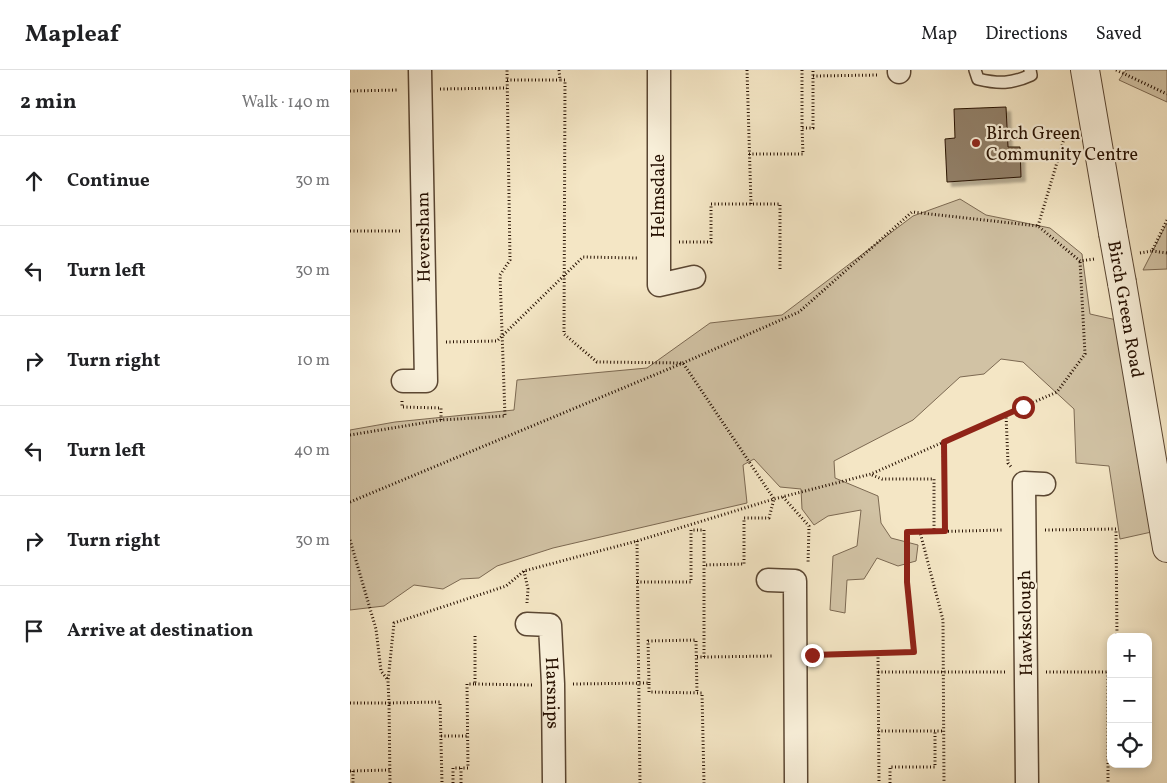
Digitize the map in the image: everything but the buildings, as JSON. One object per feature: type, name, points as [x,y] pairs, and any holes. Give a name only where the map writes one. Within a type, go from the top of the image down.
[{"type":"street","name":"Heversham","points":[[403,380],[426,380],[420,70]]},
{"type":"street","name":"Helmsdale","points":[[659,70],[659,285],[694,277]]},
{"type":"street","name":"Birch Green Road","points":[[1085,70],[1167,548]]},
{"type":"street","name":"Hawksclough","points":[[1027,783],[1024,530],[1034,483]]},
{"type":"street","points":[[768,580],[795,582],[796,783]]},
{"type":"street","name":"Harsnips","points":[[527,624],[550,625],[553,684],[554,783]]},
{"type":"lane","points":[[975,70],[978,79],[996,84],[1017,81],[1031,74],[1030,70]]},
{"type":"path","points":[[350,435],[441,420],[505,416],[500,275],[510,260],[507,70]]},
{"type":"path","points":[[559,70],[560,80]]},
{"type":"path","points":[[748,70],[751,204]]},
{"type":"path","points":[[749,154],[803,154],[802,70]]},
{"type":"path","points":[[802,128],[813,128],[813,70]]},
{"type":"path","points":[[1116,70],[1167,94]]},
{"type":"path","points":[[813,76],[875,75]]},
{"type":"path","points":[[507,80],[565,80],[564,334],[597,362],[683,363]]},
{"type":"path","points":[[1038,226],[1064,140],[1073,138],[1071,131]]},
{"type":"path","points":[[425,342],[497,341],[583,256],[658,250],[711,242],[711,204],[780,204],[780,270]]},
{"type":"path","points":[[350,502],[683,363],[799,312],[912,212],[1038,226],[1080,261],[1098,259]]},
{"type":"path","points":[[1152,251],[1167,220]]},
{"type":"path","points":[[350,231],[423,230]]},
{"type":"path","points":[[1134,254],[1152,251],[1167,253]]},
{"type":"path","points":[[390,783],[388,681],[394,623],[506,586],[524,572],[637,541],[774,499],[872,474],[1057,392],[1085,354],[1080,261]]},
{"type":"path","points":[[683,363],[774,499],[769,518],[744,518],[744,564],[704,565]]},
{"type":"path","points":[[1006,414],[1008,463],[1034,483]]},
{"type":"path","points":[[944,442],[945,531]]},
{"type":"path","points":[[872,474],[882,479],[934,479],[934,532]]},
{"type":"path","points":[[783,497],[809,526],[808,566],[795,582]]},
{"type":"path","points":[[638,582],[691,582],[690,530],[688,526]]},
{"type":"path","points":[[696,657],[914,652],[907,582],[907,532],[1116,529],[1117,633]]},
{"type":"path","points":[[690,530],[704,530],[704,657]]},
{"type":"path","points":[[920,532],[943,620],[944,783]]},
{"type":"path","points":[[350,540],[376,630],[381,671],[388,681]]},
{"type":"path","points":[[637,541],[640,783]]},
{"type":"path","points":[[524,572],[528,589],[527,624]]},
{"type":"path","points":[[475,635],[475,684]]},
{"type":"path","points":[[696,693],[696,640],[648,640],[649,692],[696,693],[702,693],[704,783]]},
{"type":"path","points":[[878,653],[879,783]]},
{"type":"path","points":[[878,672],[1107,672]]},
{"type":"path","points":[[1108,783],[1109,678]]},
{"type":"path","points":[[453,783],[453,768],[468,768],[467,684],[649,683]]},
{"type":"path","points":[[350,703],[440,702],[442,783]]},
{"type":"path","points":[[878,731],[944,731]]},
{"type":"path","points":[[890,783],[890,767],[935,767],[935,731]]},
{"type":"path","points":[[441,736],[468,736]]},
{"type":"path","points":[[461,768],[461,783]]},
{"type":"path","points":[[353,783],[352,771],[390,770]]},
{"type":"shaded area","points":[[1126,70],[1167,70],[1167,102],[1119,80]]},
{"type":"shaded area","points":[[960,199],[986,215],[1050,228],[1082,254],[1090,314],[1121,321],[1156,531],[1120,539],[1109,466],[1076,463],[1074,409],[1023,362],[1001,359],[984,374],[960,377],[913,420],[834,461],[835,478],[878,496],[881,523],[891,538],[918,545],[916,561],[898,566],[877,558],[864,579],[847,580],[845,613],[830,610],[833,556],[857,546],[861,510],[828,516],[814,525],[802,509],[801,489],[780,487],[754,459],[743,465],[747,503],[553,548],[497,566],[479,578],[461,579],[443,589],[414,585],[384,606],[350,610],[350,430],[395,422],[514,410],[517,380],[647,368],[710,323],[782,315],[913,216]]},
{"type":"shaded area","points":[[1167,223],[1167,269],[1143,270]]},
{"type":"place","name":"Birch Green Community Centre","points":[[976,143]]},
{"type":"route","points":[[812,655],[914,652],[907,582],[907,532],[945,531],[944,442],[1023,407]]}]
